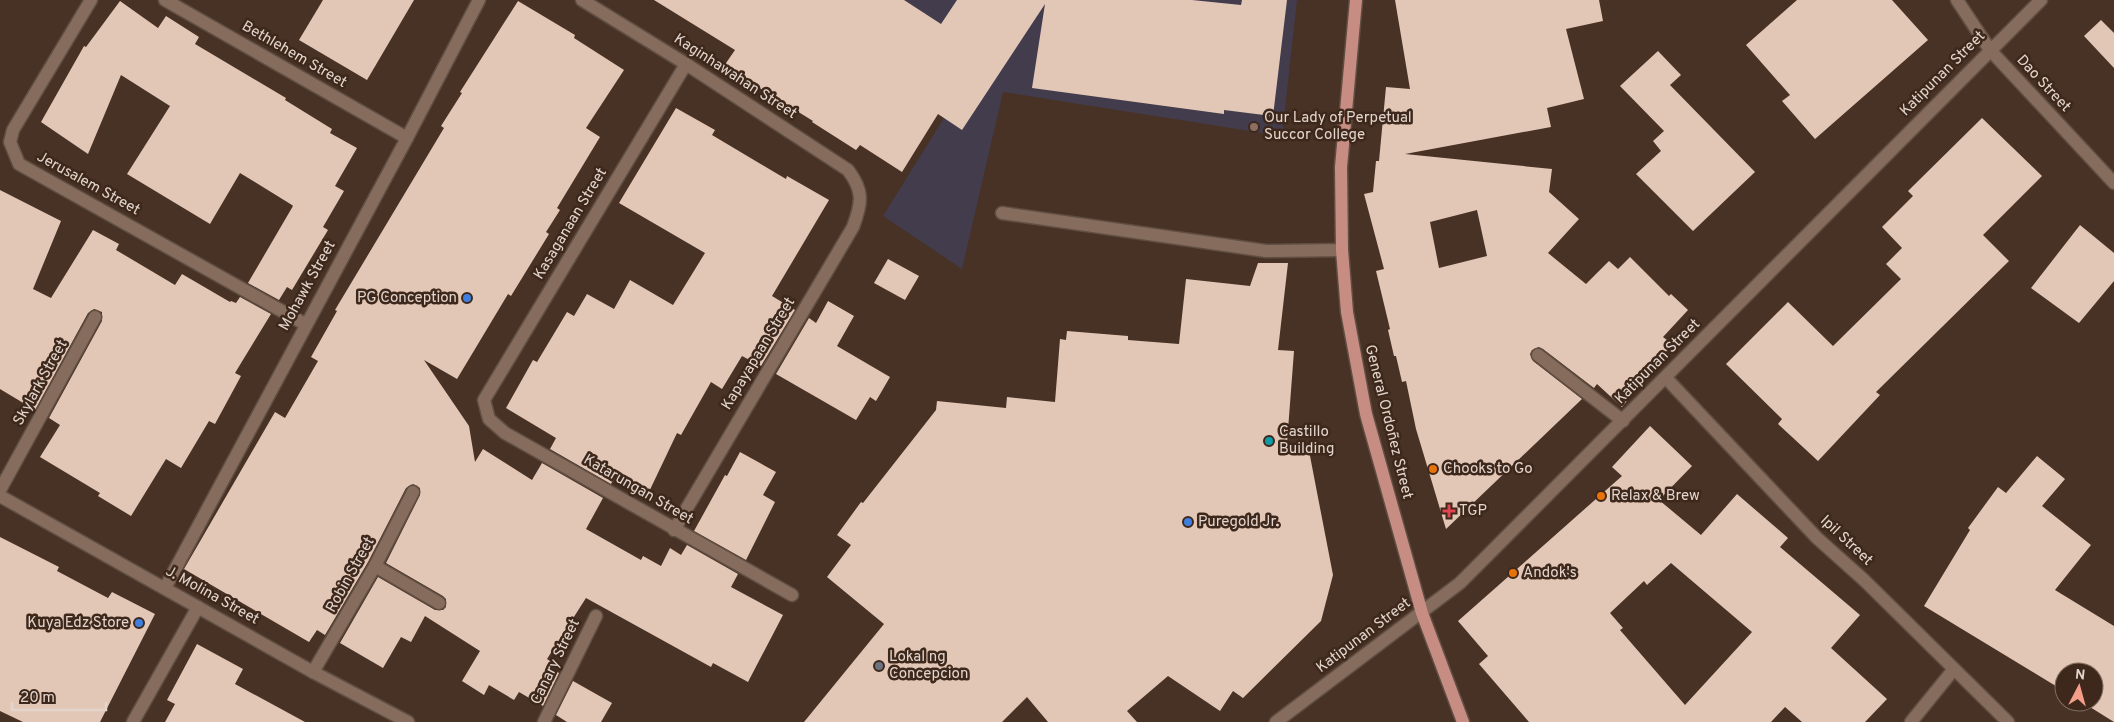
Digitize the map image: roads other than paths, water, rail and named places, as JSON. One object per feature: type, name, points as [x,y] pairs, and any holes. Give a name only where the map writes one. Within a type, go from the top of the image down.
[{"type":"main road","name":"General Ordoñez Street","points":[[1356,0],[1341,167],[1342,250],[1347,312],[1364,406],[1422,613],[1463,722]]},
{"type":"street","name":"Jerusalem Street","points":[[91,0],[13,130],[10,142],[19,164],[305,324]]},
{"type":"street","name":"Bethlehem Street","points":[[165,0],[407,138]]},
{"type":"street","name":"Mohawk Street","points":[[165,588],[479,0]]},
{"type":"street","name":"Kaginhawahan Street","points":[[582,0],[686,64],[848,170],[861,191]]},
{"type":"street","name":"Dao Street","points":[[1957,0],[1990,50],[2114,183]]},
{"type":"street","name":"Katipunan Street","points":[[1276,722],[1460,583],[2041,0]]},
{"type":"street","name":"Kasaganaan Street","points":[[484,400],[686,64]]},
{"type":"street","name":"Kapayapaan Street","points":[[674,530],[853,227],[860,211],[861,191]]},
{"type":"street","points":[[1002,213],[1266,251],[1342,250]]},
{"type":"street","name":"Skylark Street","points":[[0,490],[95,317]]},
{"type":"street","points":[[1538,355],[1622,421]]},
{"type":"street","name":"Ipil Street","points":[[1666,378],[1817,538],[2008,722]]},
{"type":"street","name":"Katarungan Street","points":[[484,400],[489,419],[505,433],[792,595]]},
{"type":"street","name":"Robin Street","points":[[313,672],[376,566],[413,492]]},
{"type":"street","name":"J. Molina Street","points":[[0,496],[313,672],[408,722]]},
{"type":"street","points":[[376,566],[439,603]]},
{"type":"street","points":[[133,722],[198,607]]},
{"type":"street","name":"Canary Street","points":[[544,722],[596,616]]},
{"type":"street","points":[[1910,722],[1954,669]]},
{"type":"place","name":"Our Lady of Perpetual Succor College","points":[[1254,127]]},
{"type":"place","name":"PG Conception","points":[[467,298]]},
{"type":"place","name":"Castillo Building","points":[[1269,441]]},
{"type":"place","name":"Chooks to Go","points":[[1433,469]]},
{"type":"place","name":"Relax & Brew","points":[[1601,496]]},
{"type":"place","name":"TGP","points":[[1449,511]]},
{"type":"place","name":"Puregold Jr.","points":[[1188,522]]},
{"type":"place","name":"Andok's","points":[[1513,573]]},
{"type":"place","name":"Kuya Edz Store","points":[[139,623]]},
{"type":"place","name":"Lokal ng Concepcion","points":[[879,666]]}]
